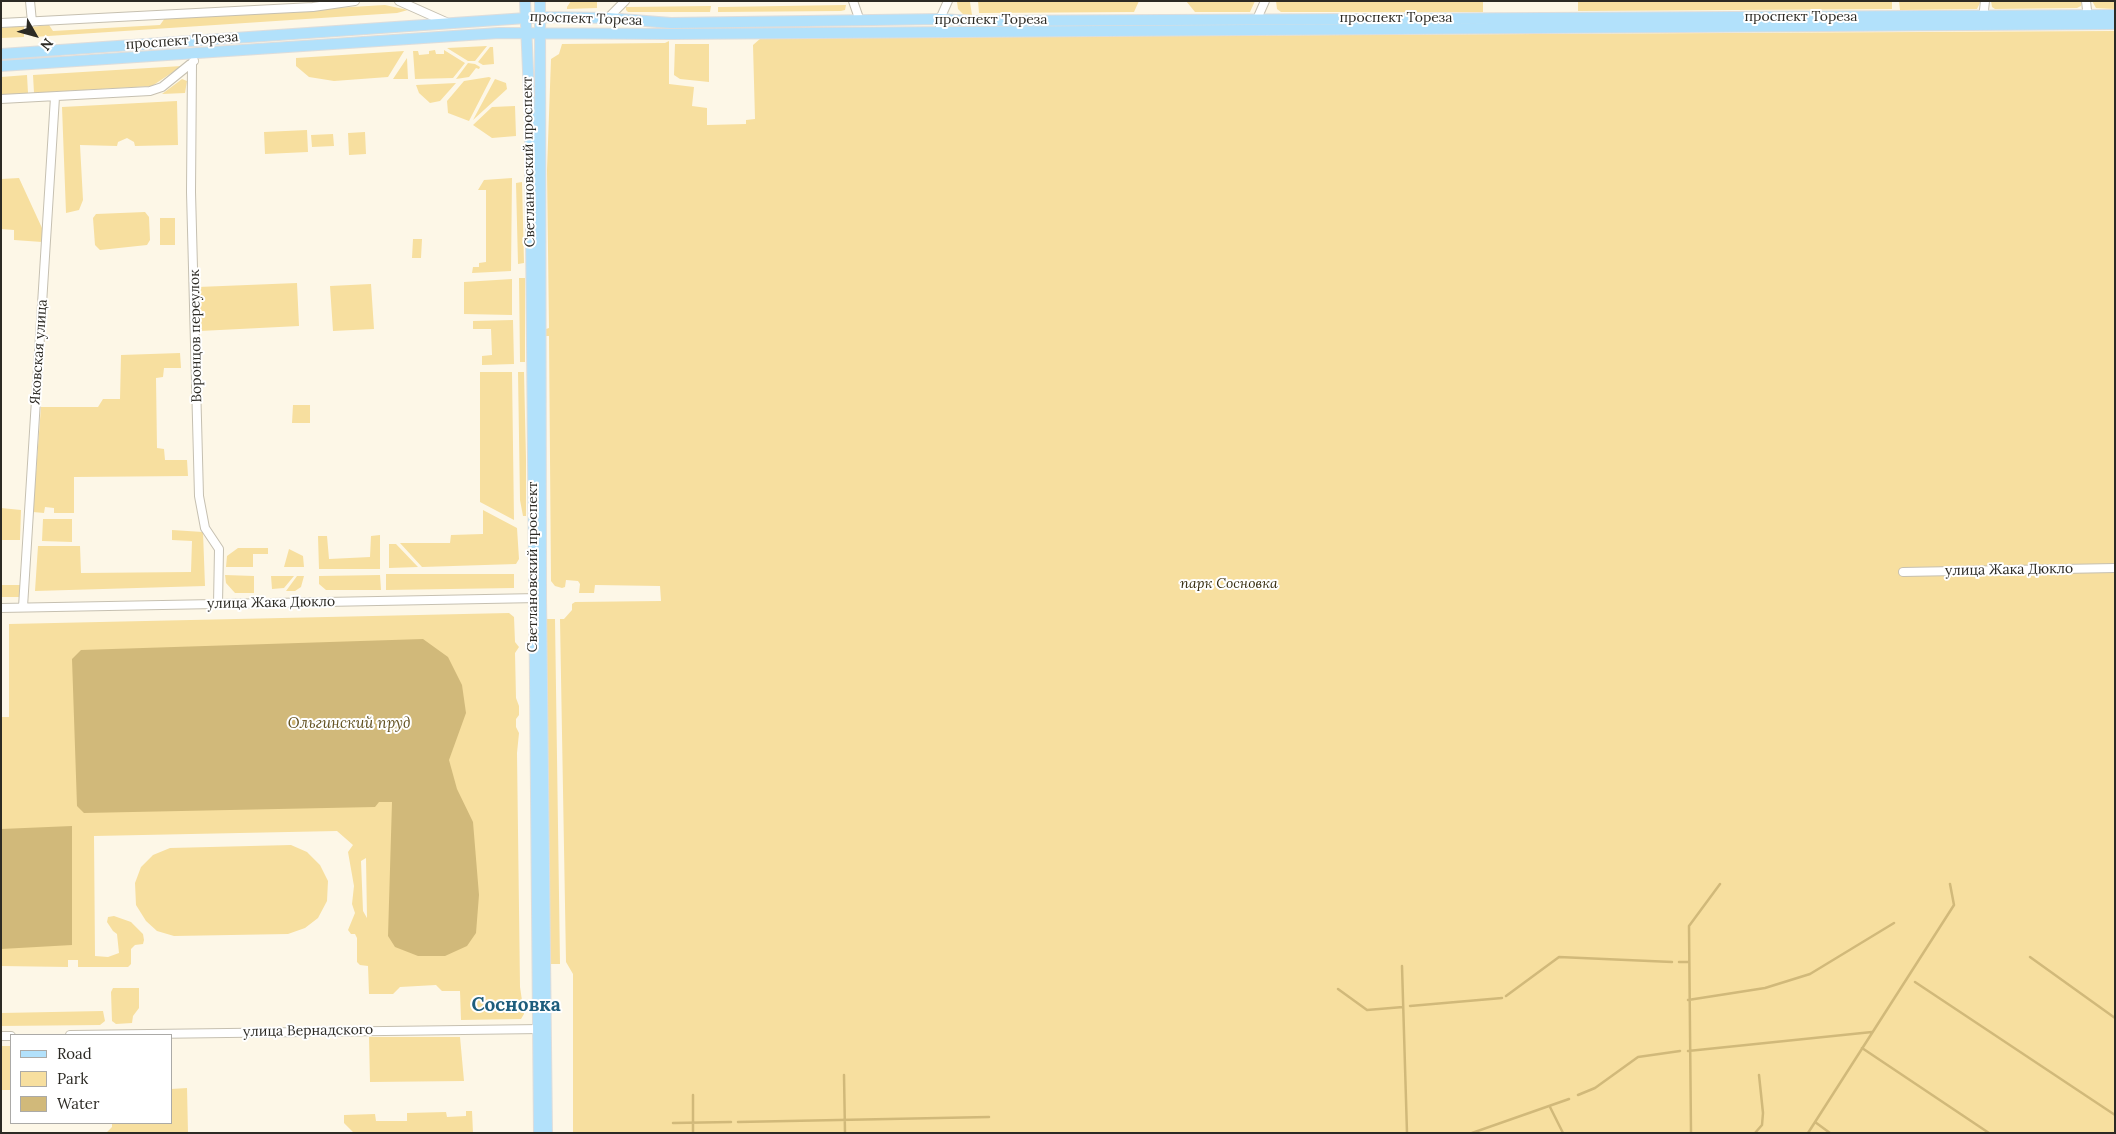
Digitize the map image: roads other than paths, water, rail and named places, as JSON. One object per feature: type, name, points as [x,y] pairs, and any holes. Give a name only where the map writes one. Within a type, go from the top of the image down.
[{"type":"main road","name":"Светлановский проспект","points":[[525,1],[530,118],[537,598],[542,1029],[539,1133]]},
{"type":"main road","name":"Светлановский проспект","points":[[537,598],[540,1]]},
{"type":"main road","name":"проспект Тореза","points":[[2088,20],[2115,15]]},
{"type":"main road","name":"проспект Тореза","points":[[1,54],[525,17],[608,18],[671,23],[940,19],[1983,21]]},
{"type":"main road","name":"проспект Тореза","points":[[1,66],[499,33],[940,31],[2088,20],[2115,24]]},
{"type":"main road","name":"Светлановский проспект","points":[[542,1029],[548,1133]]},
{"type":"street","points":[[30,1],[32,22]]},
{"type":"street","points":[[1,23],[303,8],[355,1]]},
{"type":"street","points":[[400,1],[446,22]]},
{"type":"street","points":[[608,18],[625,1]]},
{"type":"street","points":[[853,1],[860,21]]},
{"type":"street","points":[[940,31],[940,19],[948,1]]},
{"type":"street","points":[[1257,19],[1265,1]]},
{"type":"street","points":[[1983,21],[1985,1]]},
{"type":"street","points":[[2086,1],[2088,20]]},
{"type":"street","points":[[1,100],[150,91],[162,87],[192,63],[201,53]]},
{"type":"street","name":"Воронцов переулок","points":[[192,63],[191,192],[199,496],[205,528],[219,549],[218,604]]},
{"type":"street","name":"Яковская улица","points":[[23,608],[55,97]]},
{"type":"street","name":"улица Жака Дюкло","points":[[1903,572],[2115,568]]},
{"type":"street","name":"улица Жака Дюкло","points":[[1,608],[537,598]]},
{"type":"street","name":"улица Вернадского","points":[[149,1034],[542,1029]]},
{"type":"water","name":"Ольгинский пруд","points":[[423,639],[448,657],[462,685],[466,713],[449,760],[457,789],[473,822],[479,895],[476,933],[467,946],[445,956],[418,956],[395,947],[388,936],[392,802],[379,802],[375,807],[84,813],[77,806],[72,659],[81,650]]},
{"type":"water","points":[[72,826],[72,945],[1,949],[1,829]]},
{"type":"waterway","points":[[1691,1133],[1689,926],[1720,884]]},
{"type":"waterway","points":[[1808,1133],[1954,905],[1950,884]]},
{"type":"waterway","points":[[1688,1000],[1765,988],[1810,974],[1894,923]]},
{"type":"waterway","points":[[1506,996],[1559,957],[1672,962]]},
{"type":"waterway","points":[[2030,957],[2115,1018]]},
{"type":"waterway","points":[[1679,962],[1688,962]]},
{"type":"waterway","points":[[1402,966],[1407,1133]]},
{"type":"waterway","points":[[1915,982],[2115,1115]]},
{"type":"waterway","points":[[1338,989],[1367,1010],[1403,1007]]},
{"type":"waterway","points":[[1410,1006],[1502,998]]},
{"type":"waterway","points":[[1688,1051],[1872,1032]]},
{"type":"waterway","points":[[1862,1048],[1989,1133]]},
{"type":"waterway","points":[[1578,1095],[1595,1088],[1638,1057],[1680,1051]]},
{"type":"waterway","points":[[844,1075],[845,1133]]},
{"type":"waterway","points":[[1755,1133],[1762,1125],[1763,1113],[1759,1075]]},
{"type":"waterway","points":[[693,1095],[693,1133]]},
{"type":"waterway","points":[[1472,1133],[1569,1099]]},
{"type":"waterway","points":[[1550,1107],[1563,1133]]},
{"type":"waterway","points":[[738,1122],[989,1117]]},
{"type":"waterway","points":[[673,1123],[731,1122]]},
{"type":"waterway","points":[[1815,1122],[1830,1133]]},
{"type":"district","name":"Сосновка","points":[[516,1006]]},
{"type":"park label","name":"парк Сосновка","points":[[1229,584]]}]
